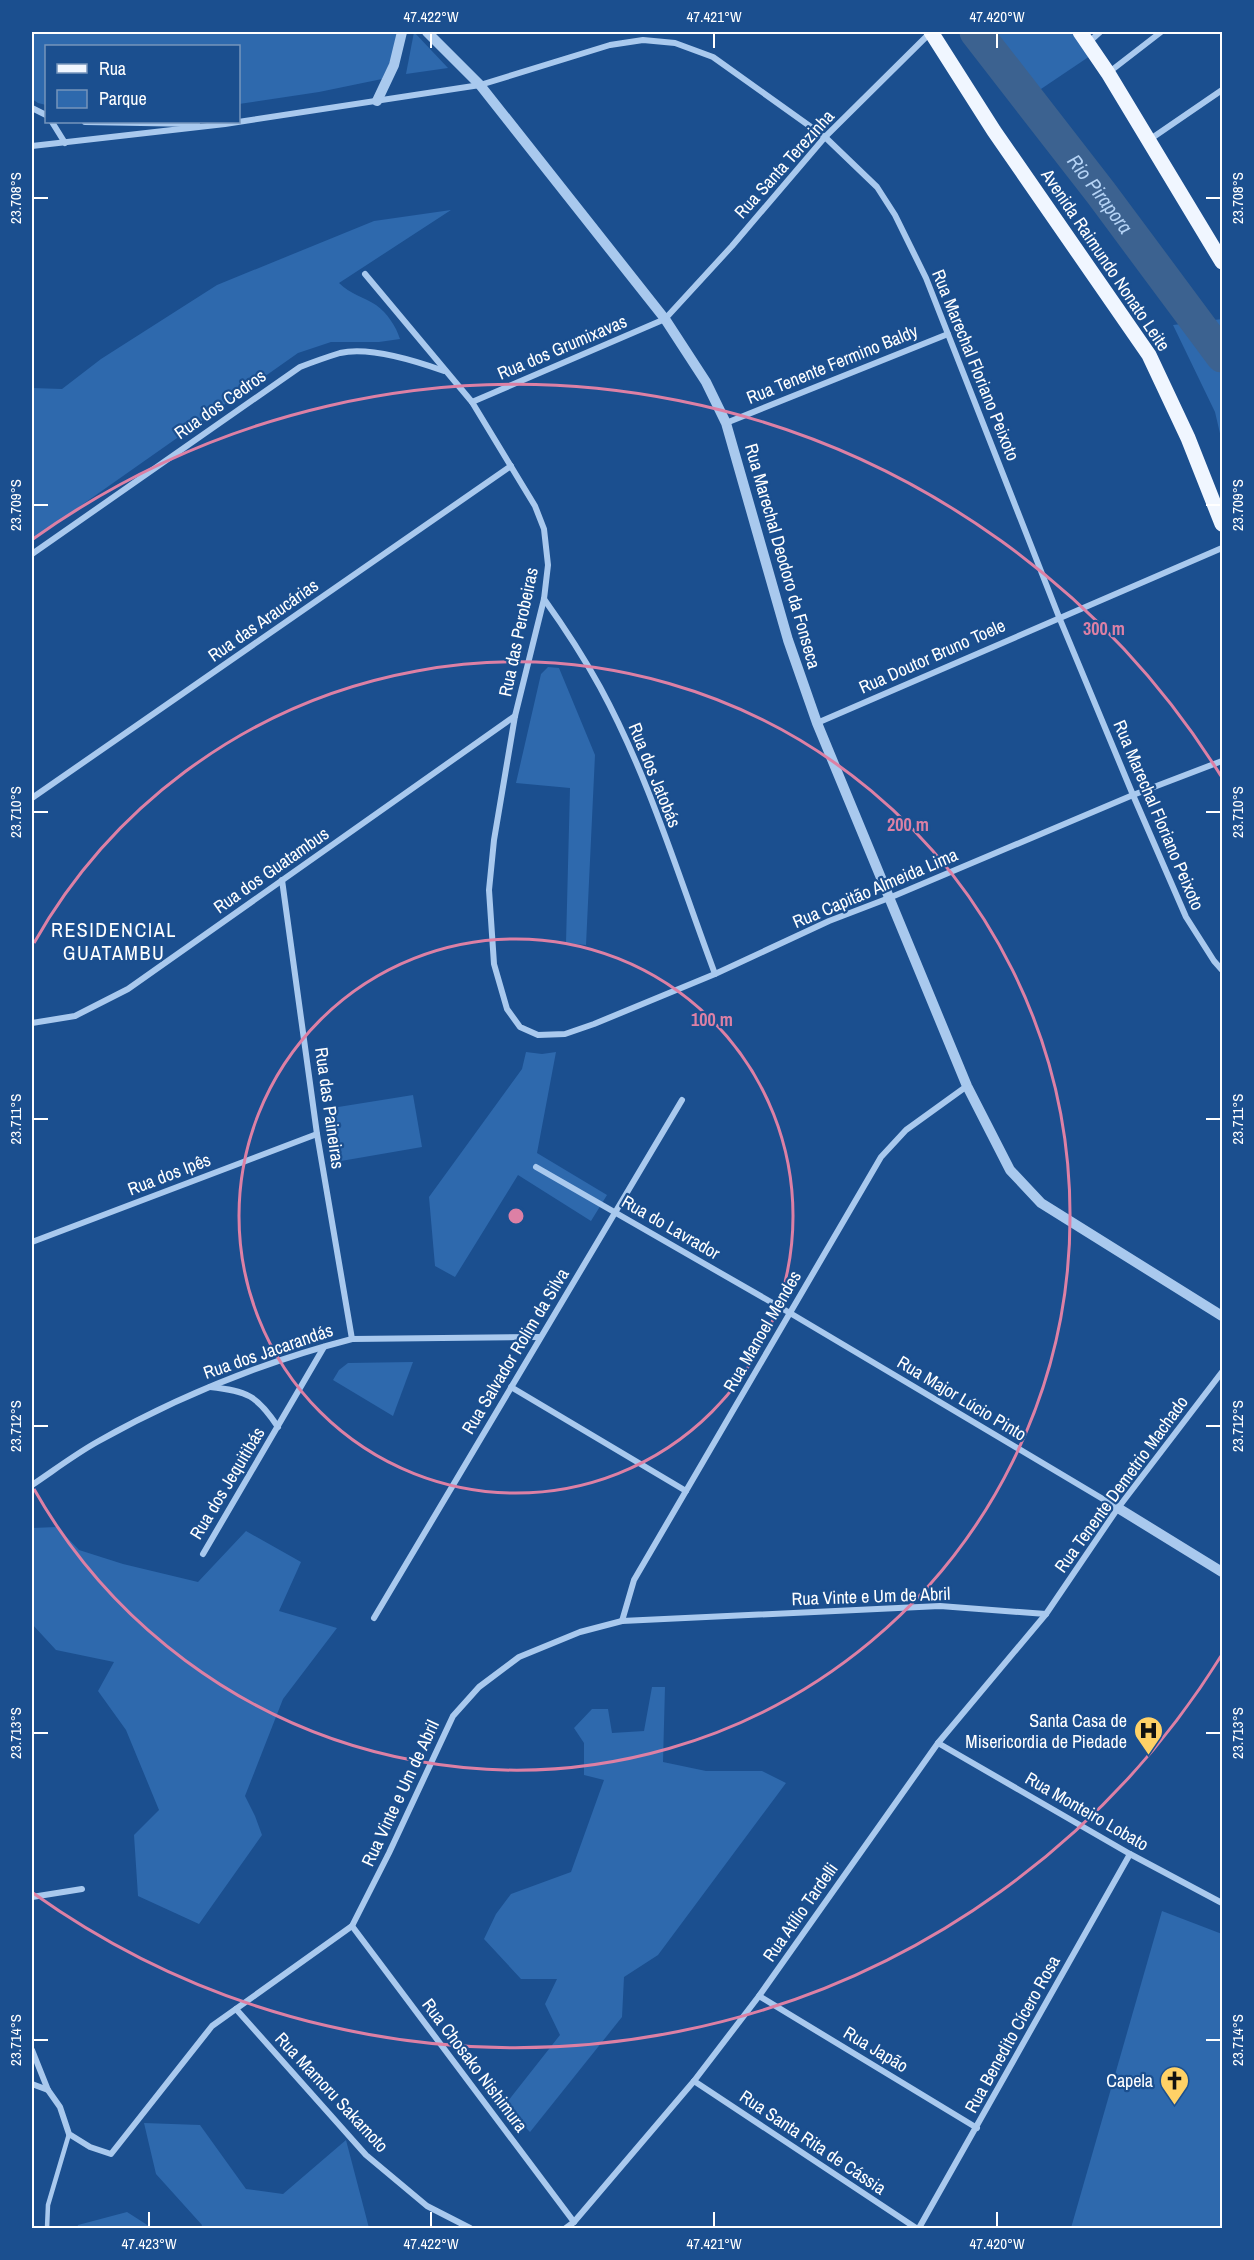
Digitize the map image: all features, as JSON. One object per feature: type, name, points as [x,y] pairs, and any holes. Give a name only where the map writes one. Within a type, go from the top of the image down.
[{"type":"main road","name":"Avenida Raimundo Nonato Leite","points":[[931,32],[994,131],[1149,355],[1188,438],[1222,524]]},
{"type":"main road","points":[[1090,35],[1108,73],[1222,262]]},
{"type":"street","points":[[377,101],[394,65],[402,32]]},
{"type":"street","name":"Rua Marechal Deodoro da Fonseca","points":[[427,32],[480,85],[665,319],[706,382],[726,423],[788,640],[817,723],[967,1086],[1011,1170],[1041,1203],[1222,1317]]},
{"type":"street","name":"Rua Santa Terezinha","points":[[665,319],[732,246],[825,137],[931,32]]},
{"type":"street","points":[[1108,73],[1161,32]]},
{"type":"street","name":"Rua Marechal Floriano Peixoto","points":[[240,122],[480,85],[610,45],[643,40],[675,43],[714,57],[825,137],[877,187],[896,215],[926,278],[1059,617],[1133,795],[1186,917],[1222,970]]},
{"type":"street","points":[[1149,141],[1222,90]]},
{"type":"street","points":[[53,123],[65,143]]},
{"type":"street","points":[[155,123],[225,124]]},
{"type":"street","name":"Rua Marechal Floriano Peixoto","points":[[225,124],[232,123]]},
{"type":"street","points":[[32,146],[225,124]]},
{"type":"street","name":"Rua das Perobeiras","points":[[364,274],[472,402],[535,506],[544,529],[548,565],[544,599],[515,717],[494,840],[489,891],[494,964],[507,1009],[520,1027],[538,1035]]},
{"type":"street","name":"Rua dos Grumixavas","points":[[472,402],[665,319]]},
{"type":"street","name":"Rua Tenente Fermino Baldy","points":[[726,423],[948,334]]},
{"type":"street","name":"Rua dos Cedros","points":[[32,554],[300,367],[342,352],[385,353],[447,372]]},
{"type":"street","name":"Rua das Araucárias","points":[[32,798],[512,466]]},
{"type":"street","name":"Rua Doutor Bruno Toele","points":[[817,723],[1222,548]]},
{"type":"street","name":"Rua dos Jatobás","points":[[544,599],[573,640],[601,689],[639,771],[715,974]]},
{"type":"street","name":"Rua dos Guatambus","points":[[32,1023],[75,1016],[128,989],[515,717]]},
{"type":"street","name":"Rua Capitão Almeida Lima","points":[[538,1035],[565,1034],[594,1024],[715,974],[829,921],[1133,795],[1222,761]]},
{"type":"street","name":"Rua das Paineiras","points":[[282,880],[317,1134],[352,1340]]},
{"type":"street","name":"Rua Manoel Mendes","points":[[622,1621],[634,1580],[880,1157],[906,1130],[967,1086]]},
{"type":"street","name":"Rua Salvador Rolim da Silva","points":[[374,1618],[682,1100]]},
{"type":"street","name":"Rua dos Ipês","points":[[32,1242],[317,1134]]},
{"type":"street","name":"Rua do Lavrador","points":[[536,1167],[790,1313]]},
{"type":"street","name":"Rua Major Lúcio Pinto","points":[[790,1313],[1118,1508]]},
{"type":"street","name":"Rua dos Jacarandás","points":[[32,1485],[96,1442],[206,1387],[325,1347],[352,1340],[540,1337]]},
{"type":"street","name":"Rua dos Jequitibás","points":[[203,1554],[325,1347]]},
{"type":"street","name":"Rua Tenente Demetrio Machado","points":[[1046,1614],[1118,1508],[1222,1372]]},
{"type":"street","name":"Rua dos Jequitibás","points":[[206,1387],[231,1389],[249,1395],[265,1408],[278,1427]]},
{"type":"street","points":[[511,1387],[686,1491]]},
{"type":"street","points":[[1118,1508],[1222,1572]]},
{"type":"street","name":"Rua Vinte e Um de Abril","points":[[69,2134],[90,2147],[111,2154],[212,2026],[351,1926],[393,1845],[453,1716],[479,1687],[519,1657],[580,1632],[622,1621],[940,1606],[1046,1614]]},
{"type":"street","name":"Rua Atílio Tardelli","points":[[574,2222],[694,2081],[759,1996],[938,1743],[1046,1614]]},
{"type":"street","name":"Rua Monteiro Lobato","points":[[938,1743],[1130,1854],[1222,1903]]},
{"type":"street","name":"Rua Benedito Cícero Rosa","points":[[917,2229],[977,2128],[1130,1854]]},
{"type":"street","points":[[32,1897],[82,1888]]},
{"type":"street","name":"Rua Chosako Nishimura","points":[[351,1926],[574,2222]]},
{"type":"street","name":"Rua Japão","points":[[759,1996],[977,2128]]},
{"type":"street","name":"Rua Mamoru Sakamoto","points":[[236,2009],[366,2155],[427,2206],[470,2229]]},
{"type":"street","points":[[32,2050],[48,2090],[60,2107],[69,2134]]},
{"type":"street","name":"Rua Santa Rita de Cássia","points":[[694,2081],[917,2229]]},
{"type":"street","points":[[32,2084],[48,2090]]},
{"type":"street","points":[[566,2229],[574,2222]]},
{"type":"lane","points":[[47,2229],[48,2205],[69,2134]]},
{"type":"green space","points":[[32,32],[398,32],[399,43],[382,79],[319,92],[240,104],[240,45],[45,45],[45,105],[32,99]]},
{"type":"green space","points":[[414,32],[448,68],[406,74]]},
{"type":"green space","points":[[990,32],[1073,32],[1090,56],[1038,91]]},
{"type":"green space","points":[[451,210],[339,283],[380,308],[391,320],[400,339],[379,342],[331,342],[298,353],[32,540],[32,388],[62,389],[101,359],[217,285],[374,221]]},
{"type":"green space","points":[[1222,319],[1222,442],[1215,412],[1173,325]]},
{"type":"green space","points":[[548,667],[559,668],[595,755],[586,945],[566,943],[570,788],[516,783],[541,674]]},
{"type":"green space","points":[[526,1052],[542,1054],[556,1052],[537,1153],[607,1195],[591,1221],[518,1175],[455,1277],[435,1266],[429,1197],[522,1069]]},
{"type":"green space","points":[[413,1095],[422,1147],[341,1161],[332,1108]]},
{"type":"green space","points":[[413,1362],[393,1416],[333,1380],[339,1370],[348,1363]]},
{"type":"green space","points":[[57,1527],[79,1550],[123,1564],[198,1582],[246,1531],[301,1562],[279,1611],[337,1628],[283,1699],[245,1796],[262,1835],[199,1924],[138,1896],[134,1835],[159,1810],[126,1730],[98,1691],[114,1662],[56,1650],[32,1624],[32,1528]]},
{"type":"green space","points":[[652,1687],[665,1687],[663,1762],[706,1771],[762,1771],[786,1783],[658,1955],[624,1977],[622,2017],[530,2132],[504,2106],[560,2035],[545,2004],[557,1979],[521,1979],[484,1939],[496,1914],[511,1894],[571,1872],[604,1780],[584,1775],[584,1743],[574,1728],[592,1709],[608,1709],[612,1733],[644,1731]]},
{"type":"green space","points":[[1162,1911],[1222,1934],[1222,2228],[1071,2228]]},
{"type":"green space","points":[[144,2123],[200,2125],[246,2189],[283,2194],[346,2140],[369,2228],[201,2228],[202,2225],[156,2174]]},
{"type":"green space","points":[[127,2212],[152,2228],[77,2228],[78,2225]]},
{"type":"waterway","name":"Rio Pirapora","points":[[976,32],[1101,193],[1222,356]]},
{"type":"place","name":"Santa Casa de Misericordia de Piedade","points":[[1148,1756]]},
{"type":"place","name":"Capela","points":[[1174,2106]]},
{"type":"district","name":"RESIDENCIAL GUATAMBU","points":[[114,940]]}]
